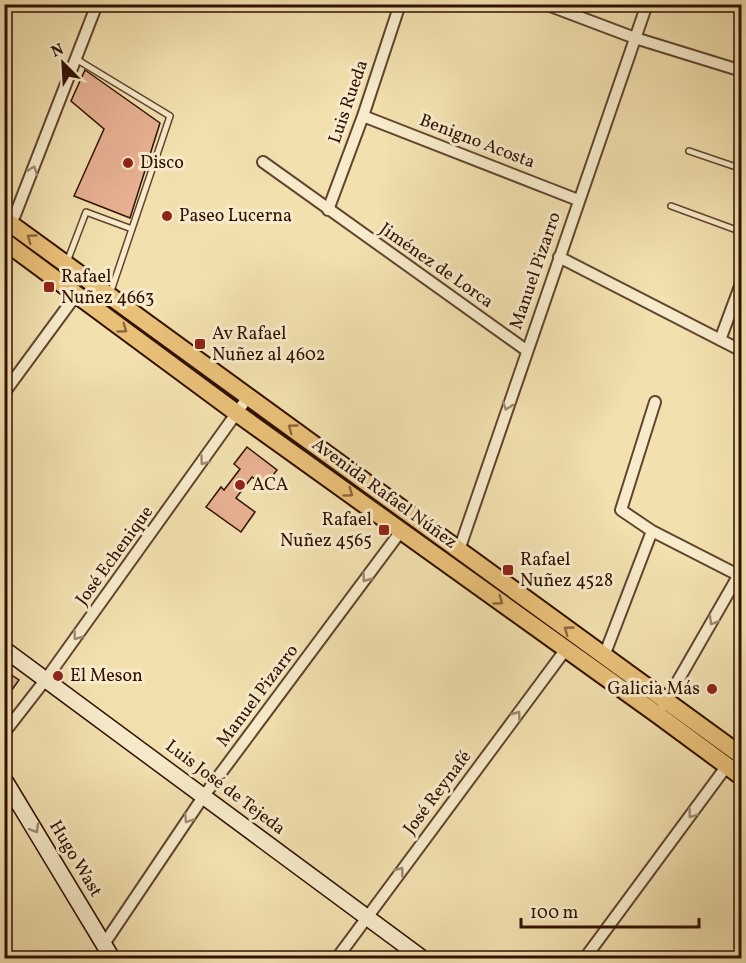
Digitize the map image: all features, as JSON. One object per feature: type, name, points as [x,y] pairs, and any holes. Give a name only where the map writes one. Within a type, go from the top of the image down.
[{"type":"main road","name":"Avenida Rafael Núñez","points":[[7,225],[66,264],[604,656],[726,767],[741,777]]},
{"type":"main road","name":"Avenida Rafael Núñez","points":[[4,241],[238,414],[566,649],[741,756]]},
{"type":"main road","name":"Luis José de Tejeda","points":[[4,649],[422,958]]},
{"type":"main road","name":"Hugo Wast","points":[[4,779],[112,958]]},
{"type":"street","points":[[7,225],[97,4]]},
{"type":"street","name":"Luis Rueda","points":[[328,210],[363,116],[400,4]]},
{"type":"street","points":[[545,4],[635,38],[741,71]]},
{"type":"street","name":"Manuel Pizarro","points":[[459,550],[646,4]]},
{"type":"street","name":"Benigno Acosta","points":[[363,116],[578,200]]},
{"type":"street","name":"Jiménez de Lorca","points":[[263,162],[526,350]]},
{"type":"street","points":[[559,257],[741,351]]},
{"type":"street","points":[[720,340],[741,282]]},
{"type":"street","points":[[4,393],[76,295]]},
{"type":"street","name":"José Echenique","points":[[4,733],[46,680],[248,397]]},
{"type":"street","points":[[655,402],[621,505],[626,516],[741,574],[662,708]]},
{"type":"street","name":"Manuel Pizarro","points":[[104,944],[203,797],[401,531]]},
{"type":"street","points":[[604,656],[652,531]]},
{"type":"street","name":"José Reynafé","points":[[337,958],[566,649]]},
{"type":"street","points":[[585,958],[726,767]]},
{"type":"lane","points":[[76,59],[170,116],[110,296]]},
{"type":"lane","points":[[689,151],[741,169]]},
{"type":"lane","points":[[671,206],[741,232]]},
{"type":"lane","points":[[66,264],[86,212],[132,229]]},
{"type":"building","points":[[85,70],[160,123],[130,218],[74,196],[104,129],[71,101]]},
{"type":"building","points":[[247,447],[277,470],[265,486],[252,477],[236,498],[255,512],[241,532],[206,507],[221,487],[224,490],[240,469],[234,464]]},
{"type":"building","points":[[4,670],[19,680],[4,701]]},
{"type":"place","name":"Disco","points":[[128,163]]},
{"type":"place","name":"Paseo Lucerna","points":[[167,216]]},
{"type":"place","name":"Rafael Nuñez 4663","points":[[49,287]]},
{"type":"place","name":"Av Rafael Nuñez al 4602","points":[[200,344]]},
{"type":"place","name":"ACA","points":[[240,485]]},
{"type":"place","name":"Rafael Nuñez 4565","points":[[384,530]]},
{"type":"place","name":"Rafael Nuñez 4528","points":[[508,570]]},
{"type":"place","name":"El Meson","points":[[58,676]]},
{"type":"place","name":"Galicia Más","points":[[712,689]]}]
